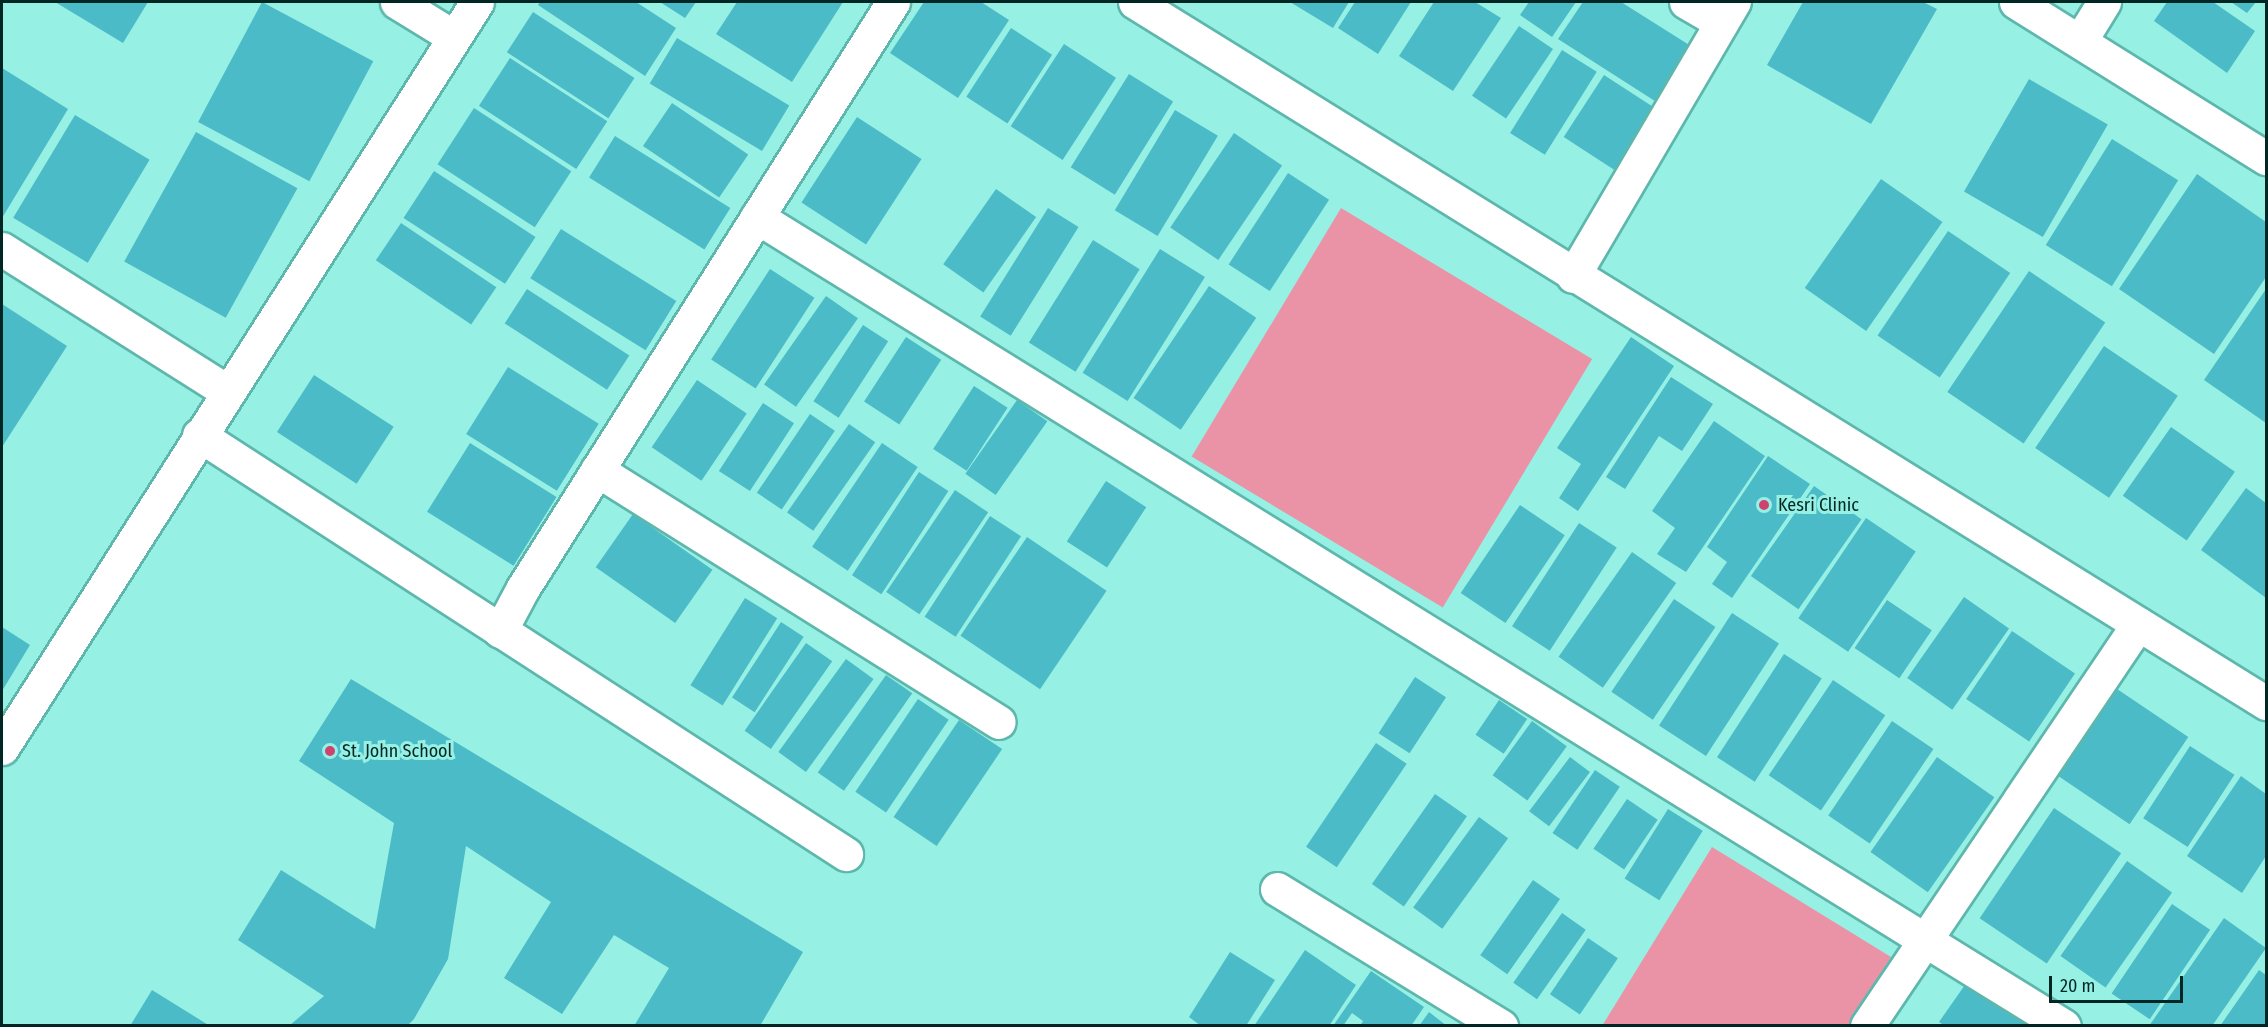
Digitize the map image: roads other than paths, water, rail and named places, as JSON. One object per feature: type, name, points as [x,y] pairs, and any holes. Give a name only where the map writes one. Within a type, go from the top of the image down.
[{"type":"street","points":[[397,2],[454,37]]},
{"type":"street","points":[[2,748],[199,435],[477,2]]},
{"type":"street","points":[[500,630],[597,470],[893,2]]},
{"type":"street","points":[[1136,2],[1573,276],[2266,703]]},
{"type":"street","points":[[1573,276],[1727,12],[1686,2]]},
{"type":"street","points":[[2016,2],[2266,158]]},
{"type":"street","points":[[2080,41],[2104,2]]},
{"type":"street","points":[[757,217],[2064,1026]]},
{"type":"street","points":[[2,249],[228,392]]},
{"type":"street","points":[[199,435],[846,854]]},
{"type":"street","points":[[597,470],[999,722]]},
{"type":"street","points":[[1867,1026],[2138,624]]},
{"type":"street","points":[[1277,889],[1501,1026]]},
{"type":"place","name":"Kesri Clinic","points":[[1764,505]]},
{"type":"place","name":"St. John School","points":[[330,751]]}]
